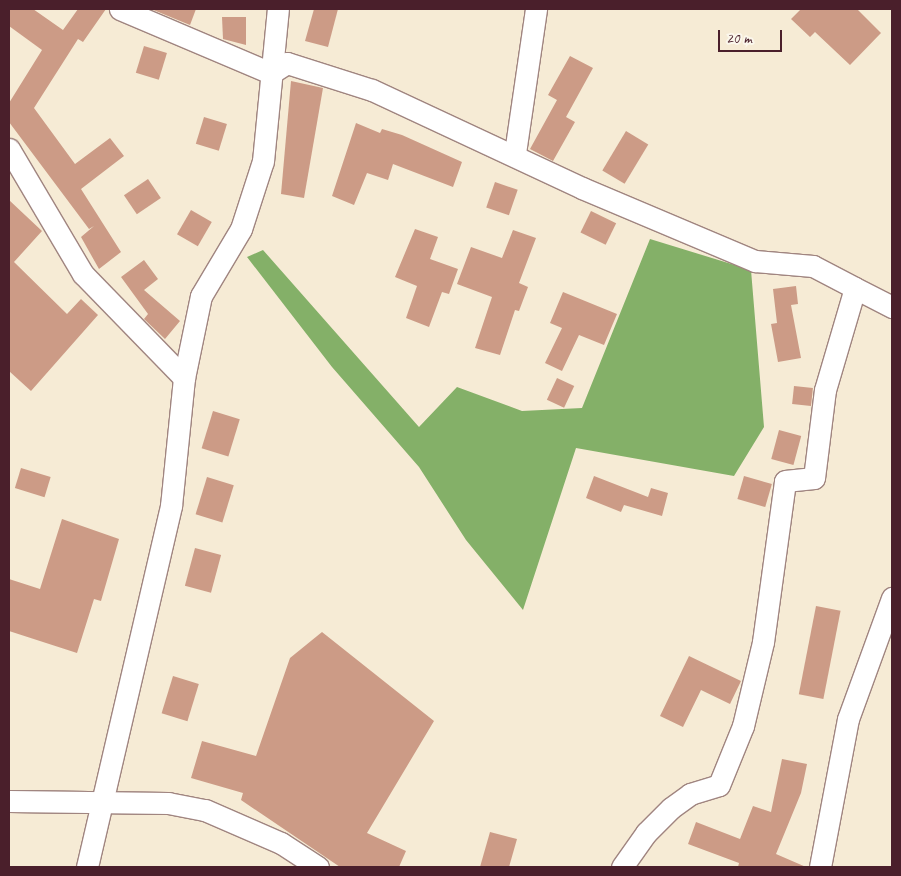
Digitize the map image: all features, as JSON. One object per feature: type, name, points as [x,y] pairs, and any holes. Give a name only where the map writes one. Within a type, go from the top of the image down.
[{"type":"street","points":[[120,9],[271,73]]},
{"type":"street","points":[[87,867],[171,506],[184,378],[201,296],[241,229],[263,162],[278,9]]},
{"type":"street","points":[[515,154],[536,9]]},
{"type":"street","points":[[271,73],[287,63],[337,77],[422,110],[582,188],[755,260],[812,266],[892,306]]},
{"type":"street","points":[[9,149],[83,274],[184,378]]},
{"type":"street","points":[[622,867],[646,833],[671,808],[690,794],[719,785],[743,726],[763,642],[785,481],[814,478],[825,390],[854,288]]},
{"type":"street","points":[[820,867],[848,718],[892,598]]},
{"type":"street","points":[[9,801],[103,800],[205,810],[280,843],[318,867]]},
{"type":"green space","points":[[650,239],[751,270],[764,427],[734,476],[576,448],[523,610],[466,540],[419,467],[332,367],[247,257],[263,250],[419,427],[457,387],[522,411],[582,408]]},
{"type":"building","points":[[9,9],[33,9],[63,30],[78,9],[106,9],[83,42],[78,39],[34,108],[75,164],[110,138],[124,156],[81,189],[121,252],[99,269],[81,237],[94,226],[89,229],[9,122],[9,103],[42,50],[9,26]]},
{"type":"building","points":[[151,9],[196,9],[190,25]]},
{"type":"building","points":[[314,9],[338,9],[328,47],[305,41]]},
{"type":"building","points":[[801,9],[857,9],[881,33],[850,65],[815,32],[810,37],[791,19]]},
{"type":"building","points":[[222,17],[246,17],[246,45],[223,39]]},
{"type":"building","points":[[144,46],[167,53],[159,80],[136,73]]},
{"type":"building","points":[[570,56],[593,68],[566,117],[575,122],[553,161],[530,149],[557,100],[548,95]]},
{"type":"building","points":[[291,81],[323,88],[304,198],[281,194]]},
{"type":"building","points":[[204,117],[227,124],[219,151],[196,144]]},
{"type":"building","points":[[356,123],[380,133],[382,129],[402,135],[462,162],[453,187],[393,164],[388,180],[367,173],[354,205],[332,196]]},
{"type":"building","points":[[626,131],[648,144],[625,184],[602,170]]},
{"type":"building","points":[[148,179],[161,198],[137,214],[124,195]]},
{"type":"building","points":[[495,182],[518,190],[509,215],[486,208]]},
{"type":"building","points":[[9,200],[42,231],[14,262],[67,314],[81,299],[98,315],[31,391],[9,371]]},
{"type":"building","points":[[191,210],[212,222],[198,246],[177,234]]},
{"type":"building","points":[[591,211],[616,223],[606,245],[580,233]]},
{"type":"building","points":[[415,229],[438,237],[430,259],[458,269],[449,294],[442,292],[429,327],[406,318],[417,286],[395,277]]},
{"type":"building","points":[[513,230],[536,238],[519,283],[528,287],[519,311],[515,310],[500,355],[475,348],[492,297],[457,284],[471,247],[502,258]]},
{"type":"building","points":[[144,260],[158,279],[144,290],[180,321],[165,339],[144,319],[148,314],[121,277]]},
{"type":"building","points":[[796,286],[798,304],[791,305],[801,358],[778,362],[771,324],[777,323],[773,289]]},
{"type":"building","points":[[563,292],[617,314],[604,345],[579,335],[562,371],[545,363],[562,328],[550,323]]},
{"type":"building","points":[[557,378],[574,386],[564,408],[547,400]]},
{"type":"building","points":[[794,386],[813,388],[811,406],[792,404]]},
{"type":"building","points":[[213,411],[240,419],[228,456],[202,448]]},
{"type":"building","points":[[779,430],[801,436],[793,465],[771,459]]},
{"type":"building","points":[[21,468],[51,477],[45,497],[15,488]]},
{"type":"building","points":[[594,476],[648,497],[651,488],[668,493],[662,516],[624,505],[621,512],[586,498]]},
{"type":"building","points":[[744,476],[772,484],[765,507],[737,499]]},
{"type":"building","points":[[207,477],[234,485],[222,522],[196,514]]},
{"type":"building","points":[[62,519],[119,539],[101,601],[94,599],[77,653],[9,631],[9,579],[40,589]]},
{"type":"building","points":[[195,548],[221,555],[211,593],[185,586]]},
{"type":"building","points":[[816,606],[841,611],[823,699],[799,694]]},
{"type":"building","points":[[322,632],[434,721],[367,833],[406,851],[399,867],[340,867],[241,800],[243,793],[191,778],[202,741],[256,756],[290,658]]},
{"type":"building","points":[[689,656],[741,681],[730,704],[701,690],[683,727],[660,716]]},
{"type":"building","points":[[173,676],[199,684],[187,721],[162,713]]},
{"type":"building","points":[[782,759],[807,764],[801,793],[776,854],[806,867],[738,867],[739,863],[688,844],[696,822],[740,839],[753,806],[771,812]]},
{"type":"building","points":[[490,832],[517,839],[509,867],[480,867]]}]
